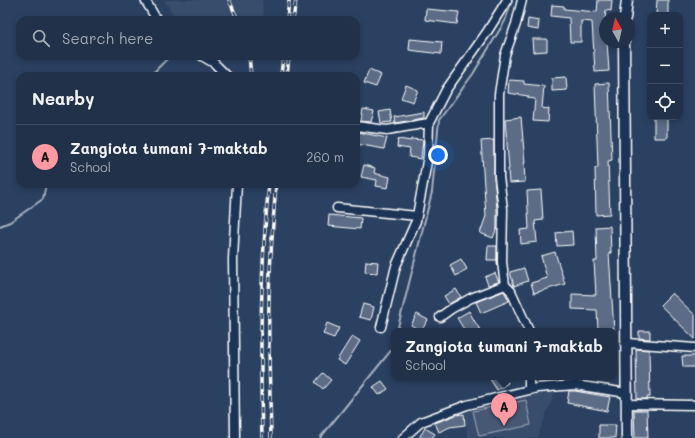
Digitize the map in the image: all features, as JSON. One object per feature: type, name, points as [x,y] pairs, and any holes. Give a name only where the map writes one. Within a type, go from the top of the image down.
[{"type":"main road","points":[[626,12],[627,0]]},
{"type":"main road","points":[[624,48],[627,438]]},
{"type":"street","points":[[145,0],[155,16]]},
{"type":"street","points":[[381,327],[396,266],[416,221],[428,156],[429,123],[446,90],[487,32],[507,0]]},
{"type":"street","points":[[522,0],[516,24],[505,55],[499,94],[499,177],[503,209],[502,262],[505,284],[511,291],[529,328]]},
{"type":"street","points":[[209,60],[223,72]]},
{"type":"street","points":[[360,127],[387,130],[429,123]]},
{"type":"street","points":[[235,438],[233,259],[237,188]]},
{"type":"street","points":[[337,208],[417,216]]},
{"type":"street","points":[[440,317],[471,298],[505,284]]},
{"type":"street","points":[[627,343],[695,348]]},
{"type":"street","points":[[529,390],[530,380]]},
{"type":"street","points":[[403,438],[421,422],[467,405],[537,388],[575,385],[627,393]]},
{"type":"street","points":[[627,404],[695,405]]},
{"type":"shaded area","points":[[164,0],[262,0],[264,16],[174,16]]},
{"type":"shaded area","points":[[549,391],[555,392],[537,438],[468,438],[465,413],[474,408],[525,395]]},
{"type":"shaded area","points":[[526,400],[531,425],[479,436],[473,411]]},
{"type":"building","points":[[598,0],[612,0],[611,11],[606,10],[606,12],[599,12],[599,48],[607,48],[609,71],[595,72],[592,22],[581,21],[581,42],[570,42],[569,18],[551,16],[552,5],[564,6],[564,9],[597,12]]},
{"type":"building","points":[[657,0],[668,0],[668,12],[656,12]]},
{"type":"building","points":[[426,9],[459,12],[457,24],[425,20]]},
{"type":"building","points":[[528,19],[539,21],[538,30],[527,28]]},
{"type":"building","points":[[410,39],[442,42],[441,54],[409,50]]},
{"type":"building","points":[[532,39],[547,39],[547,51],[533,52]]},
{"type":"building","points":[[369,70],[381,75],[376,87],[364,83]]},
{"type":"building","points":[[566,77],[567,90],[552,91],[552,78]]},
{"type":"building","points":[[509,80],[524,81],[524,84],[544,86],[542,108],[549,109],[548,122],[533,121],[535,99],[528,98],[528,96],[508,93]]},
{"type":"building","points":[[609,83],[612,160],[608,161],[610,214],[596,215],[595,168],[598,168],[595,84]]},
{"type":"building","points":[[406,85],[418,90],[413,102],[401,98]]},
{"type":"building","points":[[363,109],[374,111],[371,122],[361,121]]},
{"type":"building","points":[[390,110],[392,122],[381,123],[379,112]]},
{"type":"building","points":[[424,112],[424,118],[395,123],[394,117]]},
{"type":"building","points":[[521,117],[525,182],[509,183],[505,119]]},
{"type":"building","points":[[654,120],[667,120],[667,138],[654,138]]},
{"type":"building","points":[[360,132],[387,138],[384,149],[360,145]]},
{"type":"building","points":[[398,139],[411,141],[411,139],[423,140],[421,159],[409,157],[410,149],[397,147]]},
{"type":"building","points":[[494,140],[494,177],[497,228],[493,238],[480,233],[486,216],[481,141]]},
{"type":"building","points":[[364,165],[375,168],[374,173],[390,177],[388,188],[376,186],[377,180],[361,177]]},
{"type":"building","points":[[541,190],[543,220],[535,221],[537,242],[521,244],[520,230],[529,229],[527,191]]},
{"type":"building","points":[[329,215],[361,218],[360,229],[328,226]]},
{"type":"building","points":[[610,226],[611,253],[609,253],[614,328],[598,328],[597,310],[572,309],[572,294],[596,295],[594,261],[597,261],[596,227]]},
{"type":"building","points":[[572,231],[573,245],[557,246],[556,233]]},
{"type":"building","points":[[488,246],[497,246],[497,260],[487,260]]},
{"type":"building","points":[[555,252],[565,284],[534,293],[531,283],[547,278],[541,256]]},
{"type":"building","points":[[461,259],[467,269],[456,276],[450,265]]},
{"type":"building","points":[[366,261],[378,262],[377,273],[365,272]]},
{"type":"building","points":[[524,268],[528,281],[514,286],[510,272]]},
{"type":"building","points":[[495,273],[499,282],[488,285],[485,277]]},
{"type":"building","points":[[456,289],[461,297],[449,304],[444,296]]},
{"type":"building","points":[[504,291],[509,301],[481,313],[476,302]]},
{"type":"building","points":[[672,293],[695,315],[695,339],[660,305]]},
{"type":"building","points":[[363,304],[374,307],[371,320],[359,317]]},
{"type":"building","points":[[469,311],[479,328],[463,328],[457,318]]},
{"type":"building","points":[[417,314],[428,320],[423,328],[416,328],[411,325]]},
{"type":"building","points":[[327,323],[339,328],[334,338],[323,334]]},
{"type":"building","points":[[639,331],[650,331],[650,339],[639,338]]},
{"type":"building","points":[[352,336],[360,341],[345,365],[337,360]]},
{"type":"building","points":[[636,349],[649,350],[650,397],[647,397],[647,399],[637,399]]},
{"type":"building","points":[[682,356],[695,356],[695,367],[683,367]]},
{"type":"building","points":[[323,373],[331,380],[323,389],[315,382]]},
{"type":"building","points":[[491,380],[506,380],[508,383],[497,390]]},
{"type":"building","points":[[382,381],[388,389],[379,395],[373,387]]},
{"type":"building","points":[[569,391],[610,397],[607,411],[567,403]]},
{"type":"building","points":[[634,410],[647,410],[648,438],[635,438]]},
{"type":"building","points":[[464,414],[465,425],[450,427],[439,432],[435,423],[456,415]]},
{"type":"building","points":[[599,425],[616,425],[615,438],[599,438]]},
{"type":"building","points":[[425,428],[435,434],[432,438],[419,438]]},
{"type":"waterway","points":[[398,328],[432,192],[439,120],[473,74],[505,21],[512,0]]},
{"type":"waterway","points":[[154,72],[166,60]]},
{"type":"waterway","points":[[0,226],[10,222],[43,199],[45,188]]},
{"type":"waterway","points":[[320,438],[391,350]]},
{"type":"railway","points":[[229,0],[236,16]]},
{"type":"railway","points":[[287,16],[289,0]]},
{"type":"railway","points":[[294,16],[296,0]]},
{"type":"railway","points":[[249,60],[251,72]]},
{"type":"railway","points":[[281,72],[283,60]]},
{"type":"railway","points":[[287,72],[289,60]]},
{"type":"railway","points":[[262,438],[261,311],[269,188]]},
{"type":"railway","points":[[271,438],[269,297],[276,188]]},
{"type":"place","name":"Zangiota tumani 7-maktab","points":[[504,426]]}]
